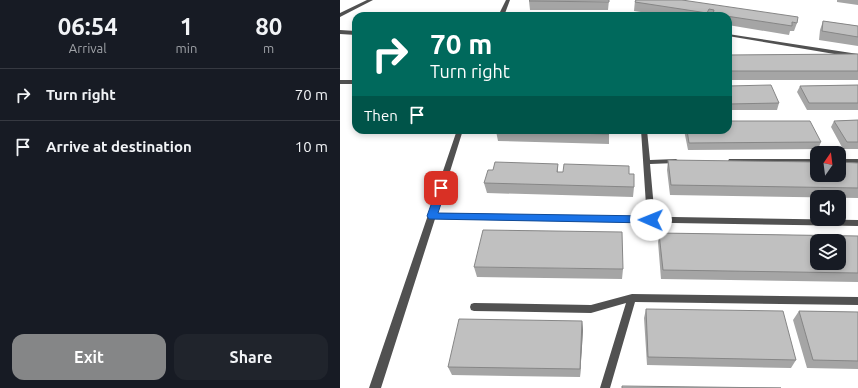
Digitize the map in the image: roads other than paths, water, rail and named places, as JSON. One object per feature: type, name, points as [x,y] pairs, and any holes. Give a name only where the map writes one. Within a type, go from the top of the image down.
[{"type":"street","points":[[340,15],[371,0]]},
{"type":"street","points":[[503,12],[508,0]]},
{"type":"street","points":[[340,32],[352,33]]},
{"type":"street","points":[[375,388],[459,134]]},
{"type":"street","points":[[432,216],[858,223]]},
{"type":"lane","points":[[732,36],[858,56]]},
{"type":"lane","points":[[340,82],[352,82]]},
{"type":"lane","points":[[644,134],[651,220]]},
{"type":"lane","points":[[647,162],[685,161]]},
{"type":"lane","points":[[724,161],[810,161]]},
{"type":"lane","points":[[846,161],[858,161]]},
{"type":"lane","points":[[605,388],[632,298]]},
{"type":"lane","points":[[474,307],[591,310],[632,298],[858,301]]}]
